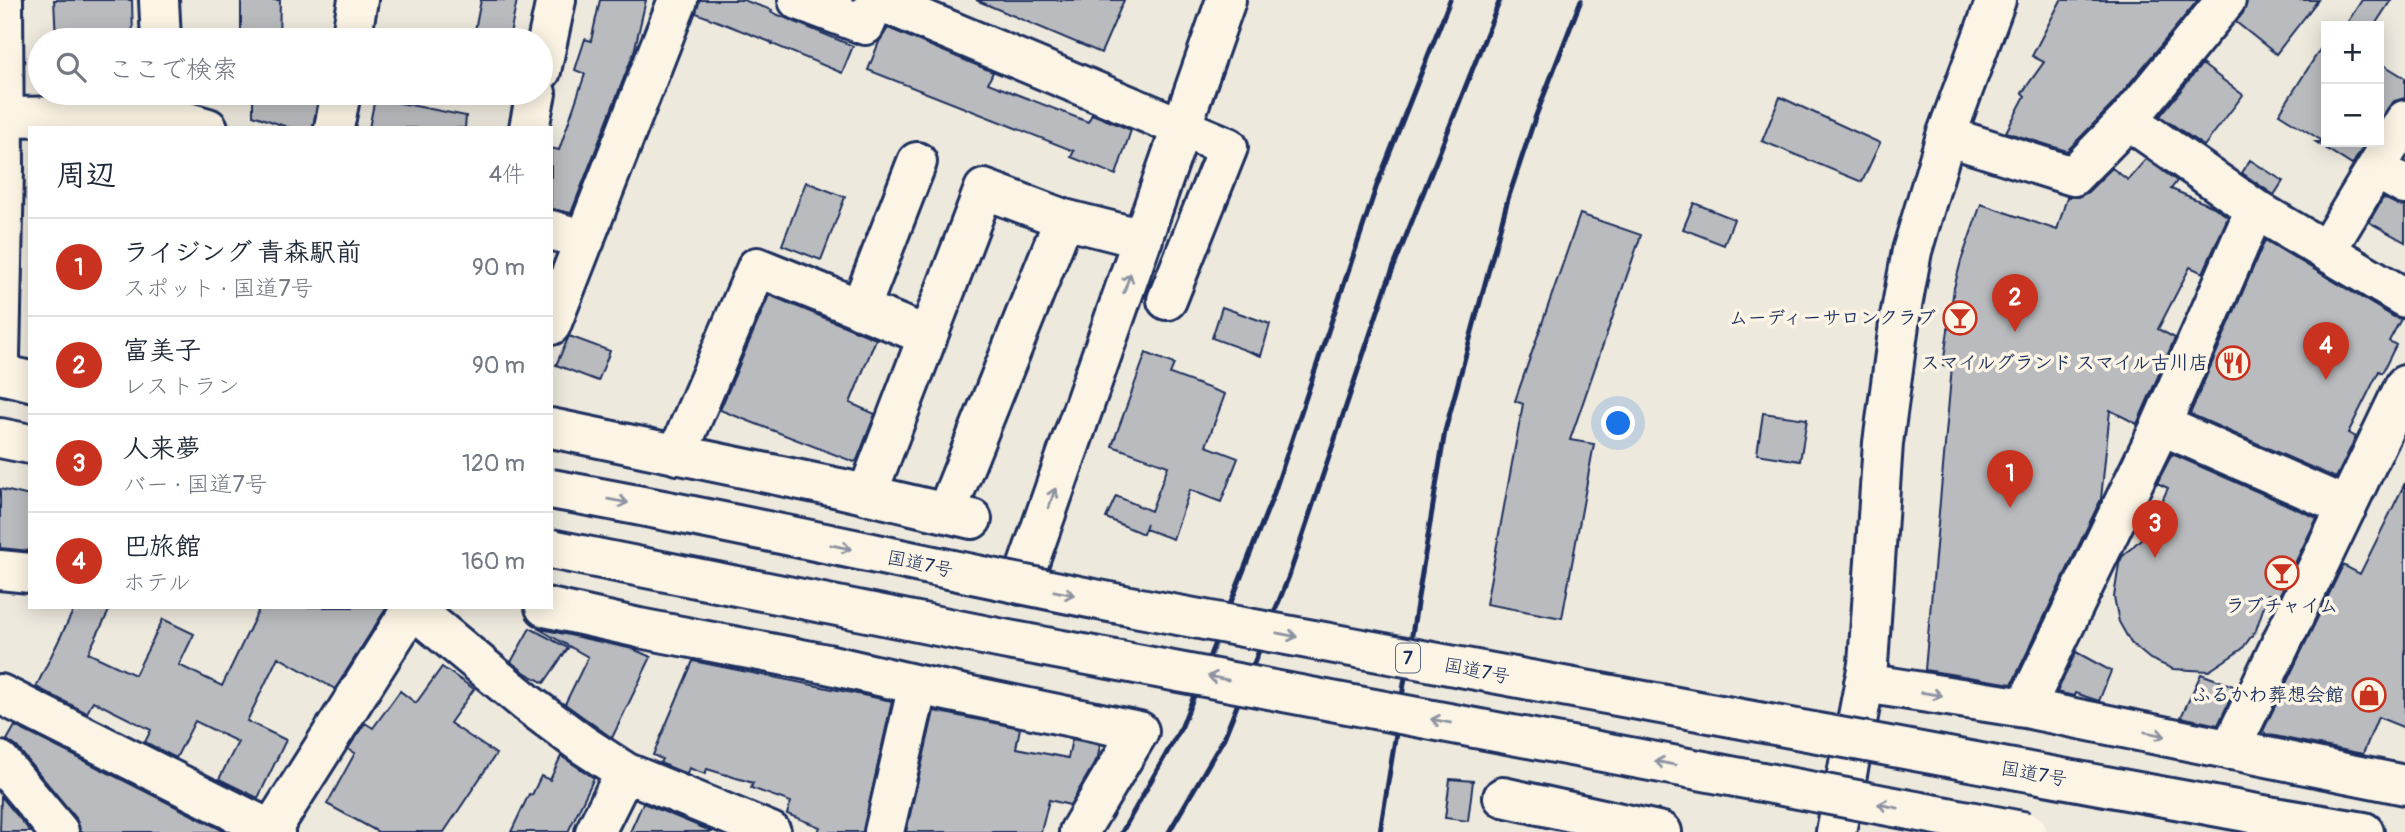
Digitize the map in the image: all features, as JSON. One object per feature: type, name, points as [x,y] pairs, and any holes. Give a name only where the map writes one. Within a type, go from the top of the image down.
[{"type":"main road","points":[[0,358],[3,0]]},
{"type":"main road","points":[[159,0],[160,28]]},
{"type":"main road","points":[[353,28],[358,0]]},
{"type":"main road","points":[[550,28],[556,0]]},
{"type":"main road","points":[[553,314],[568,235],[678,0]]},
{"type":"main road","points":[[798,0],[865,25],[876,0],[1228,146],[1167,300]]},
{"type":"main road","points":[[1021,585],[1226,0]]},
{"type":"main road","points":[[1836,832],[1868,664],[1883,443],[1896,341],[1912,251],[1946,136],[1996,0]]},
{"type":"main road","points":[[1946,136],[2073,176],[2128,120],[2227,0]]},
{"type":"main road","points":[[4,117],[152,105]]},
{"type":"main road","points":[[166,105],[201,126]]},
{"type":"main road","points":[[334,126],[339,105]]},
{"type":"main road","points":[[529,126],[534,105]]},
{"type":"main road","points":[[2128,120],[2255,209],[2405,298]]},
{"type":"main road","points":[[2326,251],[2390,177],[2405,120]]},
{"type":"main road","points":[[860,309],[917,162]]},
{"type":"main road","points":[[867,495],[984,188],[1065,219],[1143,239]]},
{"type":"main road","points":[[2025,708],[2161,425],[2255,209]]},
{"type":"main road","points":[[553,428],[959,516],[1065,219]]},
{"type":"main road","points":[[677,455],[757,267],[928,336]]},
{"type":"main road","points":[[0,374],[28,380]]},
{"type":"main road","points":[[2230,750],[2405,385]]},
{"type":"main road","points":[[2161,425],[2347,507]]},
{"type":"main road","points":[[0,438],[28,444]]},
{"type":"main road","name":"国道7号","points":[[553,489],[676,511],[1021,585],[2364,832]]},
{"type":"main road","points":[[553,549],[1003,639],[2027,832]]},
{"type":"main road","points":[[0,570],[28,573]]},
{"type":"main road","points":[[0,694],[273,831],[410,609]]},
{"type":"main road","points":[[412,609],[527,703],[625,772],[771,832]]},
{"type":"main road","points":[[553,609],[1139,731],[1079,832]]},
{"type":"main road","points":[[1864,683],[2025,708],[2405,785]]},
{"type":"main road","points":[[884,832],[918,685]]},
{"type":"main road","points":[[0,761],[59,832]]},
{"type":"main road","points":[[595,832],[625,772]]},
{"type":"main road","points":[[1503,797],[1662,832]]},
{"type":"building","points":[[54,0],[132,0],[133,28],[55,28]]},
{"type":"building","points":[[241,0],[280,0],[279,28],[241,28]]},
{"type":"building","points":[[481,0],[517,0],[511,28],[475,28]]},
{"type":"building","points":[[600,0],[646,0],[634,52],[571,213],[553,209],[553,148],[559,150],[585,74],[575,70],[585,39],[591,41]]},
{"type":"building","points":[[699,0],[743,0],[853,46],[842,73],[696,13]]},
{"type":"building","points":[[976,0],[1124,0],[1101,53]]},
{"type":"building","points":[[2061,0],[2198,0],[2112,105],[2067,151],[2006,132],[2025,96],[2022,93],[2044,62],[2032,56]]},
{"type":"building","points":[[2247,0],[2318,0],[2276,54],[2236,22],[2243,13]]},
{"type":"building","points":[[2362,0],[2391,0],[2377,21],[2348,21]]},
{"type":"building","points":[[888,28],[993,72],[988,83],[1088,122],[1092,114],[1131,130],[1116,175],[1071,157],[1074,151],[868,70],[879,42]]},
{"type":"building","points":[[2321,48],[2321,140],[2279,114]]},
{"type":"building","points":[[2202,64],[2243,95],[2204,146],[2160,116]]},
{"type":"building","points":[[2384,65],[2405,78],[2405,98],[2394,101],[2384,114]]},
{"type":"building","points":[[1780,97],[1880,143],[1862,182],[1762,141]]},
{"type":"building","points":[[253,105],[317,105],[313,126],[284,126],[253,115]]},
{"type":"building","points":[[374,105],[410,105],[466,116],[465,126],[369,126]]},
{"type":"building","points":[[2324,147],[2363,147],[2352,165]]},
{"type":"building","points":[[2146,159],[2177,181],[2171,189],[2214,207],[2228,217],[2203,273],[2190,267],[2158,329],[2175,338],[2137,424],[2110,410],[2101,499],[2012,684],[1925,670],[1952,366],[1943,365],[1954,288],[1981,204],[2057,230],[2067,197],[2078,197],[2088,192],[2112,168],[2128,180]]},
{"type":"building","points":[[2250,160],[2283,181],[2274,195],[2242,173]]},
{"type":"building","points":[[806,182],[845,197],[821,260],[782,245]]},
{"type":"building","points":[[2383,198],[2405,207],[2405,242],[2369,222]]},
{"type":"building","points":[[1694,203],[1734,219],[1724,245],[1683,229]]},
{"type":"building","points":[[1580,214],[1641,235],[1570,440],[1594,444],[1562,618],[1486,604],[1523,404],[1515,401]]},
{"type":"building","points":[[2265,240],[2401,319],[2389,341],[2396,345],[2382,373],[2379,371],[2348,433],[2356,437],[2336,478],[2190,414]]},
{"type":"building","points":[[769,295],[876,339],[850,403],[875,414],[854,462],[720,410]]},
{"type":"building","points":[[1222,307],[1270,324],[1261,356],[1212,338]]},
{"type":"building","points":[[569,336],[610,351],[598,381],[556,365]]},
{"type":"building","points":[[1146,353],[1174,364],[1170,374],[1225,394],[1206,446],[1238,458],[1221,502],[1190,490],[1173,539],[1145,529],[1147,523],[1143,534],[1106,518],[1116,496],[1151,511],[1168,466],[1112,446]]},
{"type":"building","points":[[1763,413],[1807,419],[1800,461],[1757,454]]},
{"type":"building","points":[[2172,454],[2317,518],[2278,598],[2268,594],[2256,630],[2242,649],[2209,671],[2173,669],[2150,659],[2131,643],[2119,622],[2114,597],[2122,557],[2147,533],[2168,488],[2157,483]]},
{"type":"building","points":[[2405,483],[2405,728],[2378,717],[2363,754],[2265,734],[2263,731],[2343,565],[2360,574]]},
{"type":"building","points":[[0,489],[28,496],[28,551],[0,548]]},
{"type":"building","points":[[74,609],[110,609],[88,653],[135,675],[163,619],[194,634],[179,665],[222,686],[259,609],[386,609],[335,689],[278,657],[247,721],[286,740],[258,798],[219,779],[238,742],[195,721],[176,758],[145,742],[151,730],[93,701],[87,713],[36,687]]},
{"type":"building","points":[[530,628],[568,648],[544,683],[511,662]]},
{"type":"building","points":[[537,628],[633,649],[651,657],[612,738],[565,704],[588,657]]},
{"type":"building","points":[[2076,652],[2111,671],[2099,701],[2075,693],[2074,696],[2057,692]]},
{"type":"building","points":[[693,661],[892,701],[863,832],[818,832],[820,827],[787,814],[791,802],[751,788],[753,783],[707,769],[705,774],[689,768],[687,774],[660,763],[662,759],[653,755]]},
{"type":"building","points":[[442,667],[474,689],[450,723],[496,754],[444,832],[378,832],[327,804],[355,753],[348,749],[365,723],[373,728],[400,691],[416,703]]},
{"type":"building","points":[[2201,674],[2236,687],[2218,725],[2181,717]]},
{"type":"building","points":[[934,711],[1020,728],[1016,748],[1068,758],[1072,739],[1100,745],[1098,757],[1070,805],[1049,800],[1041,832],[906,832]]},
{"type":"building","points":[[15,726],[226,832],[80,832],[76,818],[17,747],[7,740]]},
{"type":"building","points":[[561,756],[594,778],[568,832],[511,832],[529,794],[532,795],[541,776],[550,780]]},
{"type":"building","points":[[1450,779],[1473,781],[1468,821],[1445,818]]},
{"type":"building","points":[[1,796],[31,832],[0,832]]},
{"type":"building","points":[[643,803],[713,832],[630,832]]},
{"type":"railway","points":[[1122,832],[1182,726],[1273,496],[1377,185],[1450,0]]},
{"type":"railway","points":[[1169,832],[1224,738],[1289,576],[1387,284],[1500,0]]},
{"type":"railway","points":[[1380,832],[1445,431],[1508,199],[1535,118],[1581,0]]},
{"type":"place","name":"ムーディーサロンクラブ","points":[[1960,318]]},
{"type":"place","name":"富美子","points":[[2015,332]]},
{"type":"place","name":"スマイルグランド スマイル古川店","points":[[2233,363]]},
{"type":"place","name":"巴旅館","points":[[2326,380]]},
{"type":"place","name":"ライジング 青森駅前","points":[[2010,508]]},
{"type":"place","name":"人来夢","points":[[2155,558]]},
{"type":"place","name":"ラブチャイム","points":[[2282,573]]},
{"type":"place","name":"ふるかわ葬想会館","points":[[2369,695]]}]
